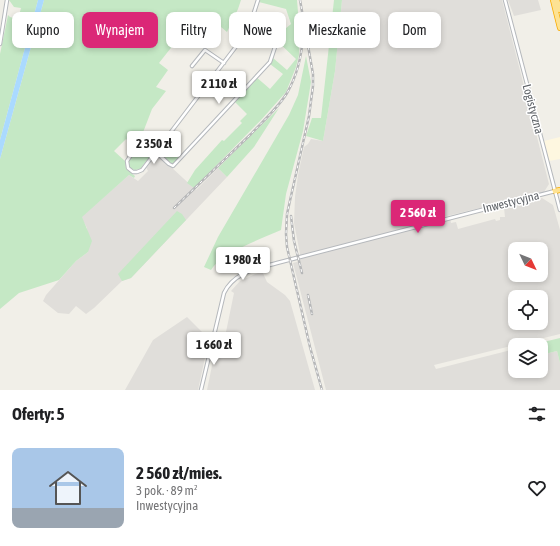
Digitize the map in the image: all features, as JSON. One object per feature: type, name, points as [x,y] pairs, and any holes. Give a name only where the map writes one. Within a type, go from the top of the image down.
[{"type":"highway","points":[[553,0],[560,28]]},
{"type":"highway","points":[[557,0],[560,10]]},
{"type":"street","points":[[0,44],[7,0]]},
{"type":"street","points":[[155,151],[134,154],[128,157],[127,164],[131,171],[135,172],[142,170],[155,151],[224,63],[247,32],[258,0]]},
{"type":"street","name":"Logistyczna","points":[[505,0],[557,190],[560,210]]},
{"type":"street","points":[[155,151],[173,166],[270,62],[274,48]]},
{"type":"street","points":[[192,66],[205,50],[224,63]]},
{"type":"street","name":"Inwestycyjna","points":[[201,390],[224,294],[232,281],[241,274],[277,263],[557,190]]},
{"type":"shaded area","points":[[342,0],[502,0],[549,184],[544,192],[435,219],[434,217],[433,218],[435,221],[450,217],[451,223],[456,222],[458,229],[495,219],[496,221],[500,220],[500,217],[505,217],[504,208],[542,198],[553,205],[560,230],[560,334],[544,338],[508,338],[508,347],[434,365],[436,369],[508,351],[508,378],[548,378],[548,353],[557,351],[560,363],[560,390],[326,390],[293,263],[300,261],[294,223],[295,197],[304,147],[311,139],[323,141],[335,71],[337,48],[380,48],[380,12],[341,12]]},
{"type":"shaded area","points":[[508,0],[538,0],[541,10],[514,16]]},
{"type":"shaded area","points":[[560,137],[560,159],[549,161],[544,141]]},
{"type":"shaded area","points":[[157,154],[196,190],[218,168],[227,177],[131,278],[122,281],[94,308],[86,314],[76,306],[69,314],[58,313],[43,301],[46,295],[76,261],[88,252],[87,228],[81,217],[129,175],[138,181],[148,171],[146,167]]},
{"type":"shaded area","points":[[262,271],[267,282],[285,295],[290,301],[315,390],[207,390],[214,356],[226,332],[234,293],[231,291],[240,281]]},
{"type":"shaded area","points":[[187,317],[209,339],[198,390],[125,390],[153,340]]},
{"type":"green space","points":[[9,0],[38,0],[35,12],[20,12],[21,8],[14,7]]},
{"type":"green space","points":[[44,0],[241,0],[237,12],[229,12],[229,28],[227,32],[221,27],[221,12],[166,12],[166,48],[171,48],[159,63],[168,70],[156,87],[166,91],[152,109],[142,135],[155,149],[137,152],[138,150],[126,139],[114,151],[125,161],[126,169],[135,176],[134,178],[129,175],[82,217],[92,241],[88,252],[76,261],[59,280],[19,293],[0,309],[0,159],[31,48],[74,48],[74,12],[41,12]]},
{"type":"green space","points":[[260,0],[297,0],[298,12],[294,12],[294,48],[299,48],[296,67],[286,92],[261,120],[194,188],[187,183],[195,170],[222,140],[224,141],[242,123],[240,121],[247,114],[233,100],[255,76],[270,89],[283,74],[270,64],[273,58],[287,70],[296,59],[284,48],[286,48],[286,28],[291,24],[286,9],[259,2]]},
{"type":"green space","points":[[334,0],[342,0],[341,12],[333,12]]},
{"type":"green space","points":[[8,15],[12,18],[12,48],[25,48],[0,140],[0,54]]},
{"type":"green space","points":[[329,48],[337,48],[335,71],[323,141],[306,136],[312,118],[321,118]]},
{"type":"green space","points":[[306,56],[311,82],[303,131],[286,194],[281,230],[232,252],[216,264],[211,270],[204,267],[218,237],[289,115],[298,95]]},
{"type":"green space","points":[[279,108],[254,147],[227,177],[218,168]]},
{"type":"green space","points":[[163,144],[170,149],[169,151],[179,158],[173,165],[171,165],[157,152]]},
{"type":"green space","points":[[149,154],[151,155],[140,169],[135,170],[130,168],[128,161],[132,156],[148,156]]},
{"type":"green space","points":[[177,211],[182,214],[186,220],[131,278],[122,281],[118,274]]},
{"type":"green space","points":[[560,338],[560,363],[557,351],[548,353],[548,341]]},
{"type":"water","points":[[38,0],[44,0],[41,12],[35,12]]},
{"type":"water","points":[[25,48],[31,48],[0,159],[0,140]]},
{"type":"railway","points":[[300,0],[313,74],[313,86],[309,116],[287,214],[286,234],[287,247],[310,347],[322,390]]},
{"type":"railway","points":[[174,208],[275,109],[291,86],[297,72],[302,48]]},
{"type":"railway","points":[[291,216],[294,241],[302,273]]},
{"type":"railway","points":[[308,295],[312,314]]}]
